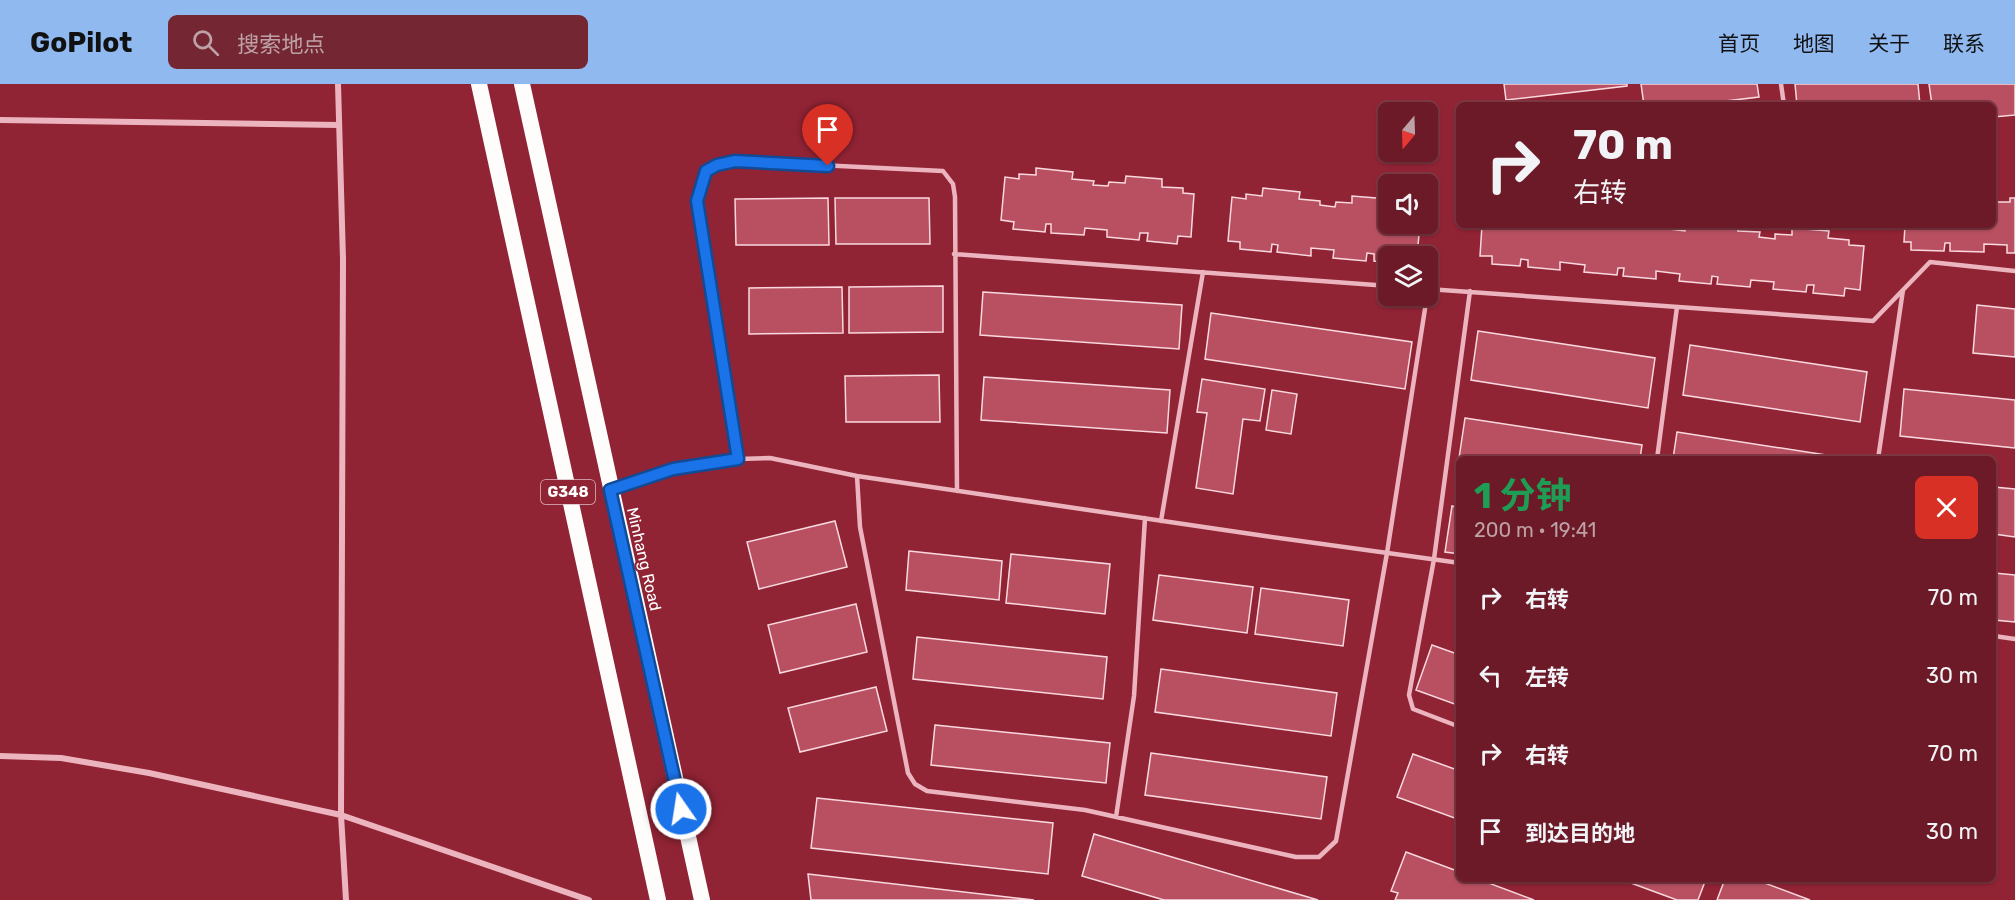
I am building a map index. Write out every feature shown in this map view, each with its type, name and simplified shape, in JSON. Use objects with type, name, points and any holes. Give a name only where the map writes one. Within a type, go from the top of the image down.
[{"type":"highway","name":"G348","points":[[479,84],[658,900]]},
{"type":"highway","name":"Minhang Road","points":[[522,84],[702,900]]},
{"type":"street","points":[[338,84],[343,259],[341,815],[346,900]]},
{"type":"street","points":[[0,120],[339,125]]},
{"type":"street","points":[[0,756],[61,758],[149,773],[341,815],[589,900]]},
{"type":"lane","points":[[1781,84],[1784,102]]},
{"type":"lane","points":[[738,459],[697,201],[706,171],[717,165],[735,161],[944,171],[953,184],[955,196],[957,491]]},
{"type":"lane","points":[[954,254],[1378,285]]},
{"type":"lane","points":[[1438,289],[1873,321],[1930,262],[2015,271]]},
{"type":"lane","points":[[1161,521],[1203,272]]},
{"type":"lane","points":[[1878,456],[1903,290]]},
{"type":"lane","points":[[1456,726],[1413,710],[1408,695],[1434,559],[1470,291]]},
{"type":"lane","points":[[857,476],[860,527],[908,774],[915,784],[927,791],[1085,810],[1296,857],[1318,857],[1336,841],[1387,553],[1425,306]]},
{"type":"lane","points":[[1657,456],[1677,307]]},
{"type":"lane","points":[[610,490],[673,469],[738,459],[770,458],[857,476],[1456,562]]},
{"type":"lane","points":[[1116,817],[1134,696],[1145,518]]},
{"type":"lane","points":[[1996,636],[2015,639]]},
{"type":"building","points":[[1504,84],[1627,84],[1627,86],[1506,100]]},
{"type":"building","points":[[1641,84],[1757,84],[1759,97],[1717,102],[1644,102]]},
{"type":"building","points":[[1795,84],[1918,84],[1920,102],[1797,102]]},
{"type":"building","points":[[1929,84],[2015,84],[2015,115],[1996,117],[1996,102],[1932,102]]},
{"type":"building","points":[[1036,168],[1073,172],[1072,179],[1094,181],[1093,185],[1108,186],[1109,182],[1125,183],[1126,176],[1162,179],[1162,187],[1183,188],[1183,193],[1194,194],[1191,237],[1178,236],[1177,244],[1147,241],[1148,233],[1140,233],[1139,240],[1107,237],[1107,230],[1085,228],[1084,235],[1051,233],[1051,224],[1046,224],[1045,232],[1013,229],[1014,222],[1001,220],[1005,177],[1019,179],[1019,174],[1036,175]]},
{"type":"building","points":[[1263,188],[1300,192],[1299,199],[1320,201],[1320,205],[1335,207],[1336,202],[1352,203],[1352,196],[1378,198],[1378,234],[1419,234],[1418,246],[1378,246],[1378,262],[1374,261],[1374,254],[1367,253],[1366,261],[1333,258],[1334,250],[1311,248],[1311,256],[1277,252],[1278,245],[1272,244],[1271,252],[1240,249],[1240,242],[1228,241],[1232,197],[1246,199],[1246,194],[1262,196]]},
{"type":"building","points":[[828,198],[829,245],[736,245],[735,199]]},
{"type":"building","points":[[835,198],[929,198],[930,244],[836,244]]},
{"type":"building","points":[[2010,198],[2015,198],[2015,253],[2007,253],[2007,245],[1984,244],[1984,252],[1950,251],[1950,243],[1945,243],[1944,251],[1911,250],[1911,242],[1904,242],[1905,228],[1996,228],[1996,202],[2010,202]]},
{"type":"building","points":[[1482,228],[1670,228],[1685,231],[1686,228],[1738,228],[1738,231],[1760,232],[1759,237],[1775,239],[1775,234],[1792,235],[1792,228],[1829,231],[1828,238],[1849,240],[1849,245],[1864,246],[1860,290],[1845,288],[1844,296],[1813,293],[1814,285],[1807,285],[1806,292],[1773,289],[1774,282],[1751,280],[1750,287],[1717,284],[1718,277],[1712,276],[1711,284],[1679,281],[1680,274],[1656,271],[1656,279],[1623,276],[1624,268],[1618,268],[1617,275],[1584,272],[1585,265],[1560,262],[1560,270],[1528,267],[1528,260],[1521,259],[1520,266],[1492,264],[1492,256],[1480,256]]},
{"type":"building","points":[[943,286],[943,332],[849,333],[849,287]]},
{"type":"building","points":[[842,287],[843,333],[749,334],[749,288]]},
{"type":"building","points":[[983,292],[1182,305],[1179,349],[980,335]]},
{"type":"building","points":[[1977,305],[2015,309],[2015,357],[1973,353]]},
{"type":"building","points":[[1211,313],[1412,342],[1405,389],[1205,359]]},
{"type":"building","points":[[1478,331],[1655,358],[1648,408],[1471,380]]},
{"type":"building","points":[[1690,345],[1867,372],[1860,422],[1683,395]]},
{"type":"building","points":[[939,375],[940,422],[846,422],[845,376]]},
{"type":"building","points":[[984,377],[1170,390],[1167,433],[981,420]]},
{"type":"building","points":[[1202,379],[1265,389],[1260,421],[1243,419],[1233,494],[1196,488],[1207,413],[1197,412]]},
{"type":"building","points":[[1904,389],[2015,400],[2015,448],[1900,436]]},
{"type":"building","points":[[1272,390],[1297,394],[1291,434],[1266,430]]},
{"type":"building","points":[[1465,418],[1642,445],[1640,456],[1459,456]]},
{"type":"building","points":[[1677,432],[1833,456],[1673,456]]},
{"type":"building","points":[[1996,487],[2015,489],[2015,537],[1996,534]]},
{"type":"building","points":[[1452,506],[1456,507],[1456,553],[1445,552]]},
{"type":"building","points":[[835,521],[847,567],[759,589],[747,542]]},
{"type":"building","points":[[909,551],[1002,561],[999,600],[906,590]]},
{"type":"building","points":[[1011,554],[1110,564],[1105,614],[1006,603]]},
{"type":"building","points":[[1996,573],[2015,575],[2015,622],[1996,620]]},
{"type":"building","points":[[1159,575],[1253,587],[1247,633],[1153,620]]},
{"type":"building","points":[[1261,588],[1349,600],[1343,646],[1255,634]]},
{"type":"building","points":[[856,604],[867,652],[780,673],[768,625]]},
{"type":"building","points":[[917,637],[1107,657],[1103,699],[913,679]]},
{"type":"building","points":[[1432,645],[1456,654],[1456,705],[1416,690]]},
{"type":"building","points":[[1161,669],[1337,693],[1331,736],[1155,712]]},
{"type":"building","points":[[876,687],[887,731],[800,752],[788,708]]},
{"type":"building","points":[[935,725],[1110,743],[1106,783],[931,765]]},
{"type":"building","points":[[1151,753],[1327,777],[1321,819],[1145,795]]},
{"type":"building","points":[[1413,754],[1456,770],[1456,819],[1397,797]]},
{"type":"building","points":[[817,798],[1053,823],[1048,874],[811,848]]},
{"type":"building","points":[[1094,834],[1318,900],[1164,900],[1082,876]]},
{"type":"building","points":[[1406,852],[1456,871],[1456,882],[1486,882],[1534,900],[1395,900],[1398,893],[1391,891]]},
{"type":"building","points":[[808,874],[1034,900],[811,900]]},
{"type":"building","points":[[1628,882],[1705,882],[1698,900],[1677,900]]},
{"type":"building","points":[[1724,882],[1762,882],[1810,900],[1717,900]]},
{"type":"route","points":[[681,809],[610,490],[673,469],[738,459],[697,201],[706,171],[717,165],[735,161],[828,166]]}]
